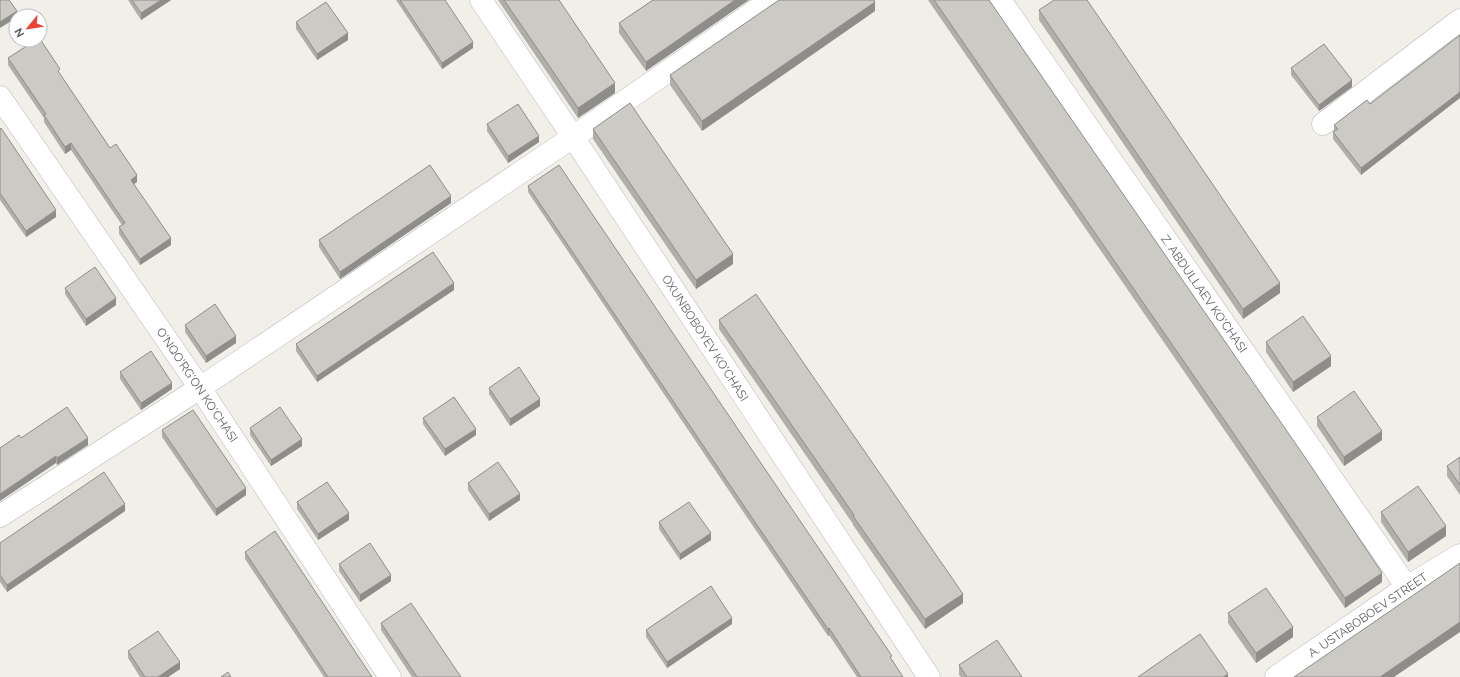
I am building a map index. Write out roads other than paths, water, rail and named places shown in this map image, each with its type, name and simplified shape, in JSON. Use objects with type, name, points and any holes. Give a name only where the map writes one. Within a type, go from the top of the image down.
[{"type":"street","name":"OXUNBOBOYEV KO'CHASI","points":[[481,0],[573,137],[928,677]]},
{"type":"street","points":[[0,516],[200,388],[573,137],[771,0]]},
{"type":"street","name":"Z. ABDULLAEV KO'CHASI","points":[[1000,0],[1407,587]]},
{"type":"street","points":[[1323,124],[1460,20]]},
{"type":"street","name":"O'NQO'RG'ON KO'CHASI","points":[[0,96],[200,388],[390,677]]},
{"type":"street","name":"A. USTABOBOEV STREET","points":[[1276,677],[1407,587],[1460,555]]}]
